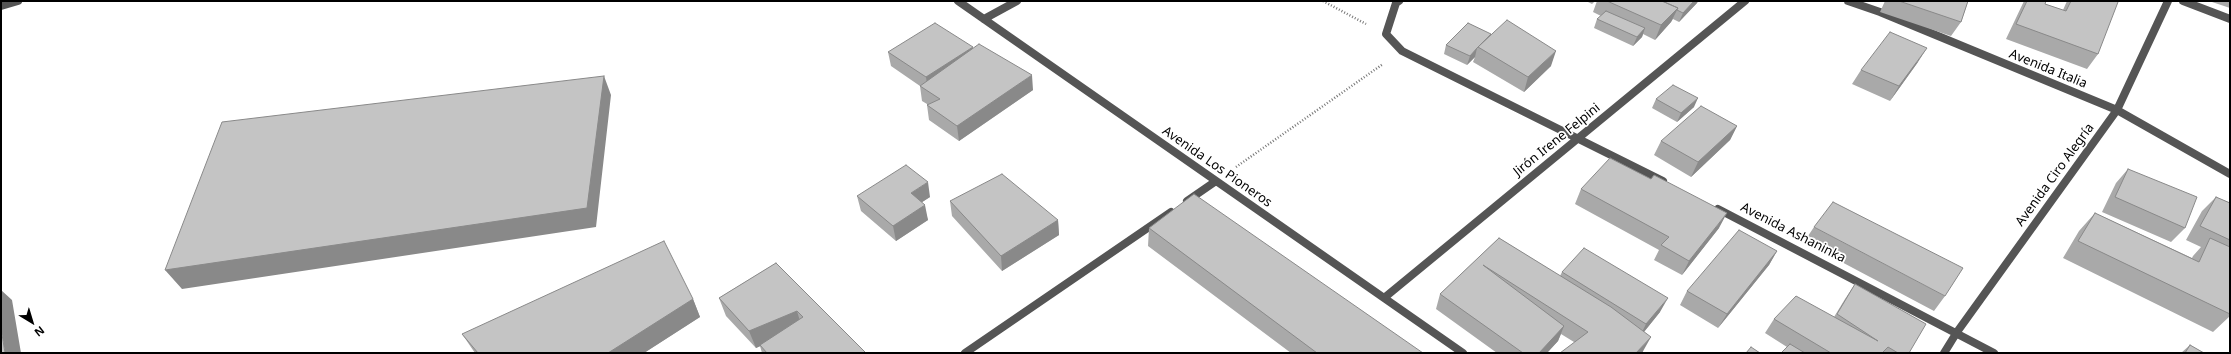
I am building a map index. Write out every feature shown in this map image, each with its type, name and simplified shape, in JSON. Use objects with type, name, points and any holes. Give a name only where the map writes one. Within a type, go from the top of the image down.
[{"type":"street","points":[[1,6],[18,1]]},
{"type":"street","name":"Avenida Los Pioneros","points":[[958,1],[1463,353]]},
{"type":"street","points":[[984,19],[1017,1]]},
{"type":"street","points":[[1399,1],[1396,3],[1386,34],[1402,51],[1579,138],[1670,185]]},
{"type":"street","name":"Jirón Irene Felpini","points":[[1384,298],[1746,1]]},
{"type":"street","name":"Avenida Italia","points":[[1848,1],[1880,12],[2117,110],[2230,174]]},
{"type":"street","name":"Avenida Ciro Alegría","points":[[1944,353],[1957,332],[2117,110],[2168,1]]},
{"type":"street","points":[[2183,1],[2230,19]]},
{"type":"street","points":[[965,353],[1216,181]]},
{"type":"street","name":"Avenida Ashaninka","points":[[1712,206],[1957,332],[1994,353]]},
{"type":"path","points":[[1323,1],[1386,34]]},
{"type":"path","points":[[1216,181],[1402,51]]},
{"type":"building","points":[[1607,1],[1662,1],[1678,8],[1661,25]]},
{"type":"building","points":[[1662,1],[1694,1],[1683,13],[1677,10],[1678,8]]},
{"type":"building","points":[[1899,1],[1968,1],[1961,22]]},
{"type":"building","points":[[2027,1],[2046,1],[2045,4],[2066,11],[2071,1],[2118,2],[2098,54],[2016,24]]},
{"type":"building","points":[[1606,11],[1645,28],[1637,37],[1597,19]]},
{"type":"building","points":[[1507,20],[1556,51],[1528,77],[1478,47]]},
{"type":"building","points":[[935,23],[973,47],[926,77],[888,52]]},
{"type":"building","points":[[1468,23],[1491,34],[1470,56],[1446,45]]},
{"type":"building","points":[[1890,32],[1927,48],[1899,86],[1861,70]]},
{"type":"building","points":[[979,44],[1032,75],[957,126],[927,105],[940,99],[920,86]]},
{"type":"building","points":[[604,76],[587,208],[165,270],[222,122]]},
{"type":"building","points":[[1673,85],[1698,98],[1681,113],[1656,99]]},
{"type":"building","points":[[1701,106],[1737,126],[1698,162],[1661,141]]},
{"type":"building","points":[[1610,158],[1651,179],[1654,175],[1727,213],[1689,261],[1661,245],[1669,237],[1581,189]]},
{"type":"building","points":[[906,165],[928,182],[911,193],[925,205],[893,226],[857,196]]},
{"type":"building","points":[[2128,169],[2197,197],[2185,228],[2115,197]]},
{"type":"building","points":[[1002,174],[1058,220],[1001,256],[950,201]]},
{"type":"building","points":[[1194,194],[1423,353],[1317,353],[1149,228]]},
{"type":"building","points":[[2216,197],[2230,203],[2230,240],[2200,226]]},
{"type":"building","points":[[1833,202],[1963,268],[1945,296],[1814,227]]},
{"type":"building","points":[[2095,213],[2199,262],[2210,238],[2230,247],[2230,314],[2078,241]]},
{"type":"building","points":[[1739,230],[1777,251],[1727,314],[1687,291]]},
{"type":"building","points":[[1499,238],[1611,307],[1651,337],[1636,353],[1560,353],[1588,332],[1483,265],[1564,326],[1539,353],[1523,353],[1440,294]]},
{"type":"building","points":[[664,241],[693,299],[608,353],[478,353],[462,334]]},
{"type":"building","points":[[1584,248],[1668,298],[1646,324],[1562,272]]},
{"type":"building","points":[[776,263],[866,353],[767,353],[760,345],[803,317],[797,311],[749,331],[719,298]]},
{"type":"building","points":[[1855,284],[1926,324],[1909,353],[1898,353],[1888,347],[1882,353],[1831,353],[1774,319],[1796,296],[1878,341],[1837,314]]},
{"type":"building","points":[[1,328],[5,353],[1,353]]},
{"type":"building","points":[[1790,344],[1805,353],[1781,353]]},
{"type":"building","points":[[2190,345],[2204,353],[2185,353]]},
{"type":"building","points":[[1751,347],[1760,353],[1746,353]]}]
